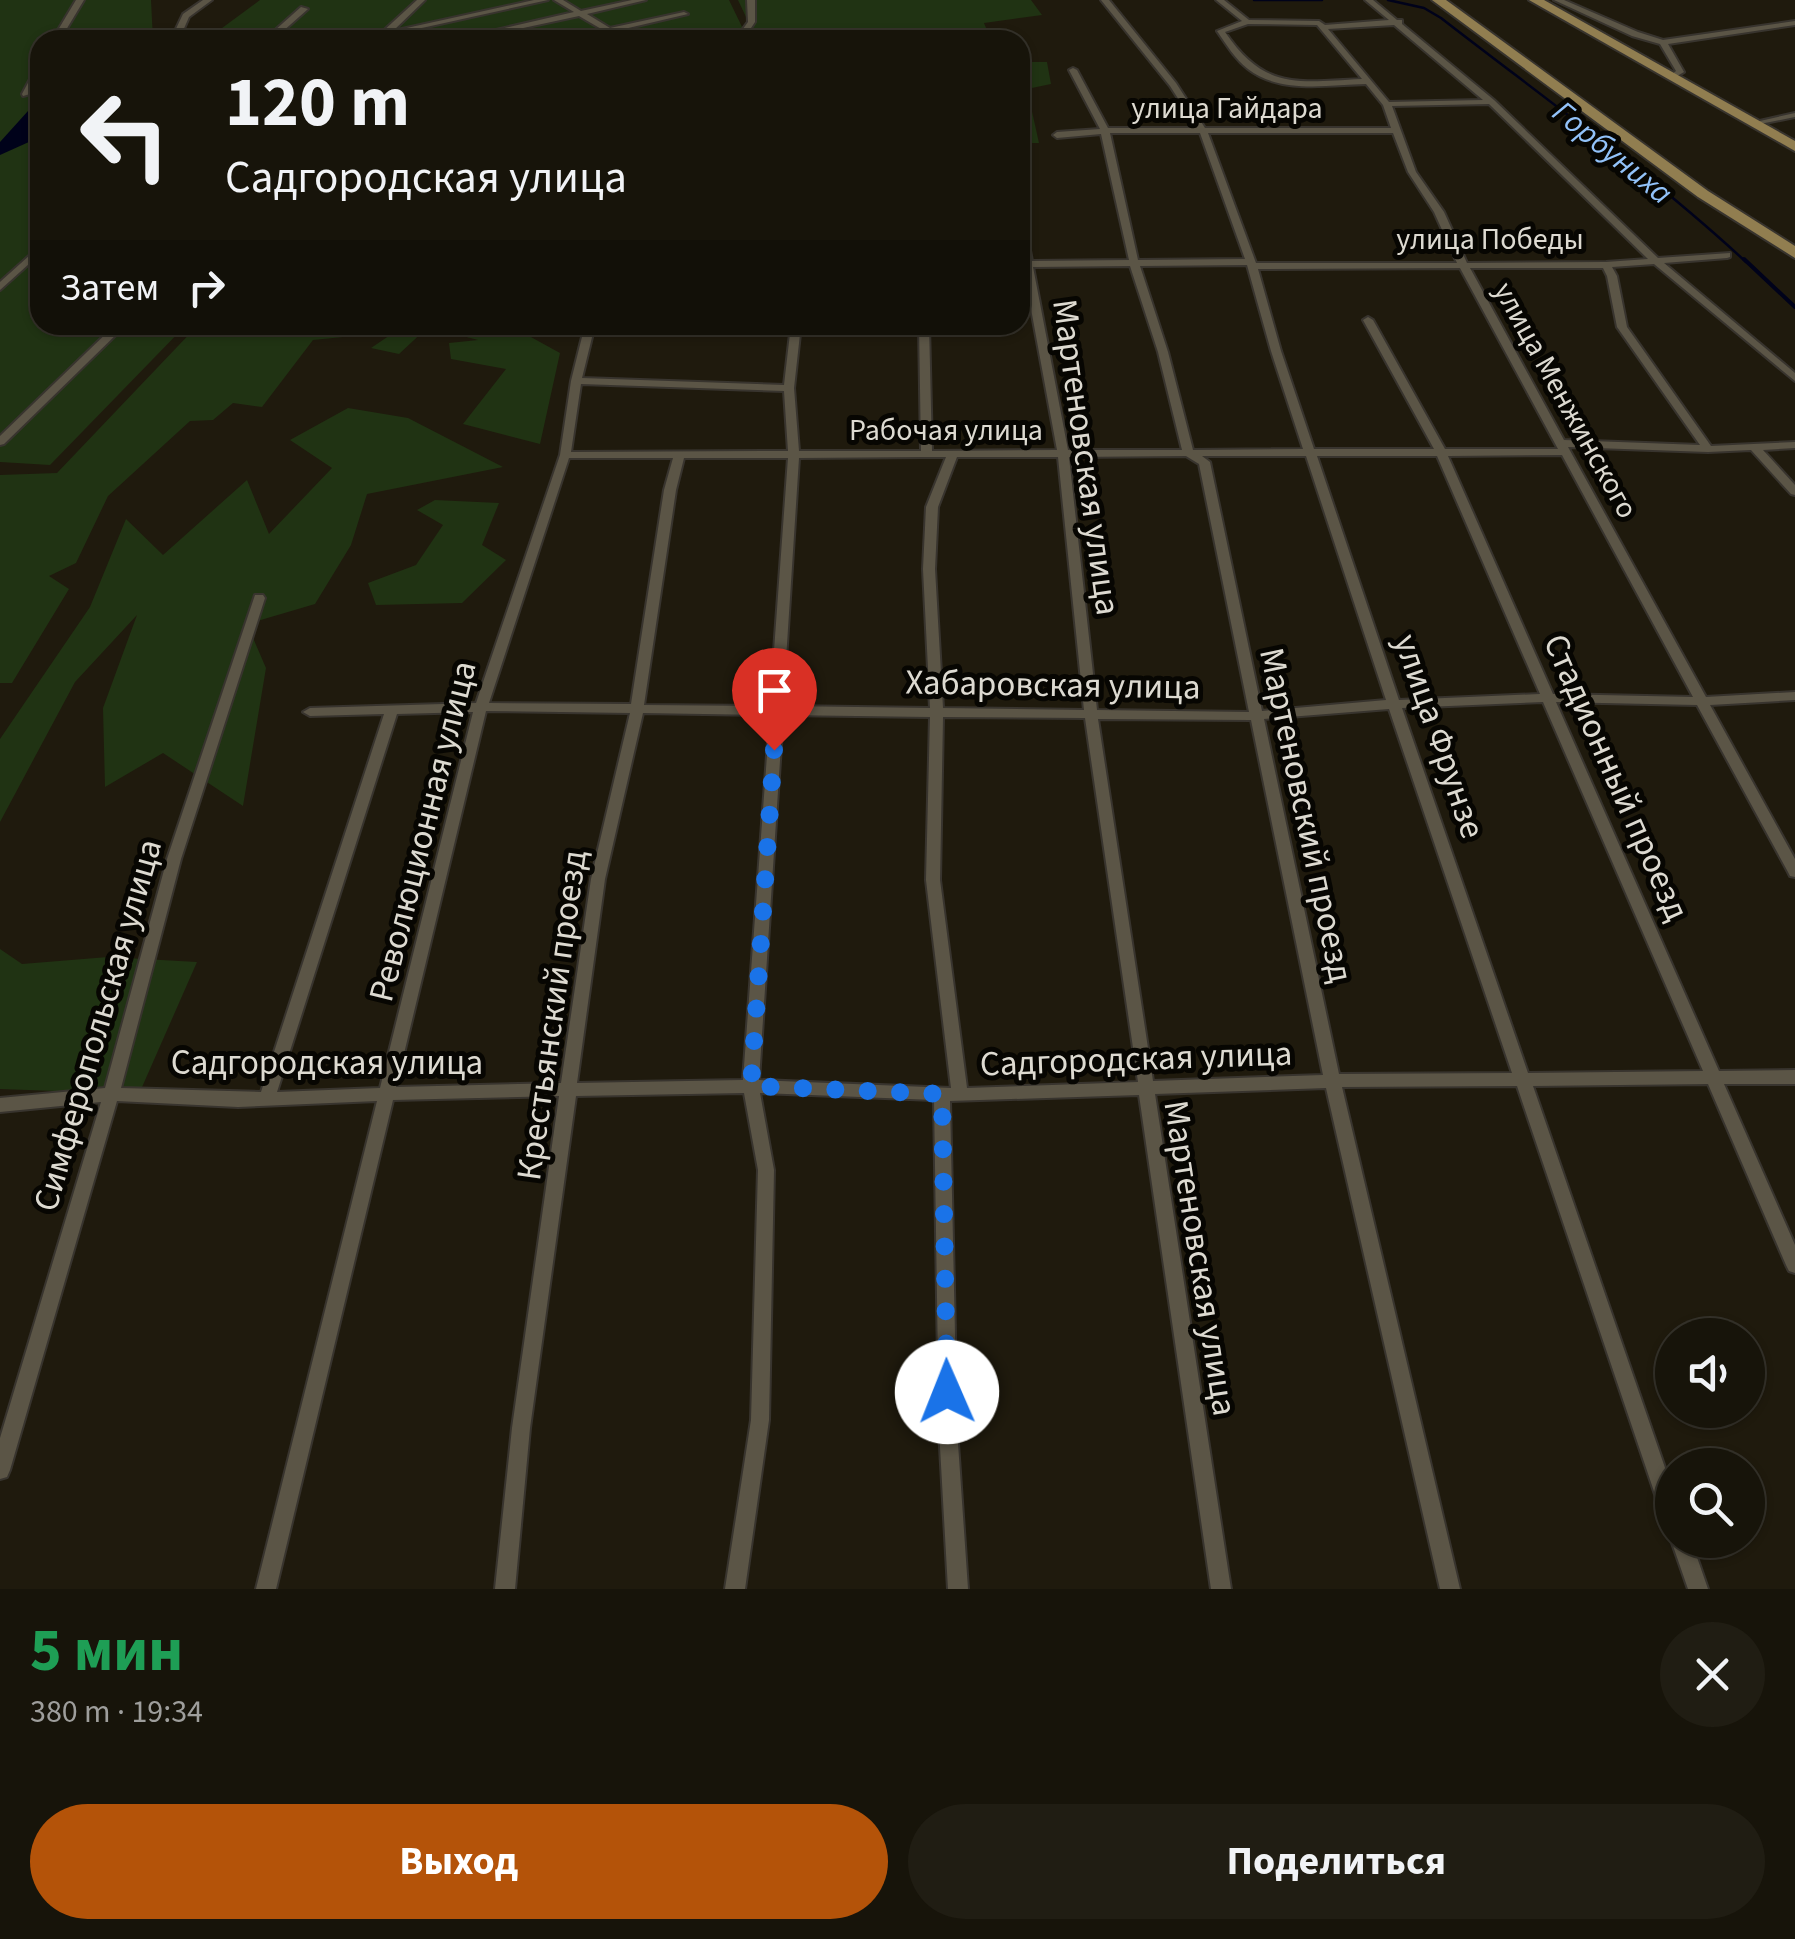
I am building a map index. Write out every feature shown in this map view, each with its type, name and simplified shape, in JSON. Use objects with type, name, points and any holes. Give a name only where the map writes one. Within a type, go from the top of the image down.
[{"type":"main road","points":[[1438,0],[1692,184],[1795,253]]},
{"type":"main road","points":[[1534,0],[1795,146]]},
{"type":"street","points":[[62,30],[80,0]]},
{"type":"street","points":[[179,30],[186,16],[208,0]]},
{"type":"street","points":[[389,30],[421,0]]},
{"type":"street","points":[[412,30],[544,0]]},
{"type":"street","points":[[558,0],[608,30]]},
{"type":"street","points":[[505,30],[642,0]]},
{"type":"street","points":[[750,0],[754,16],[750,30]]},
{"type":"street","name":"улица Фрунзе","points":[[1105,0],[1163,71],[1203,130],[1252,264],[1276,351],[1394,704],[1655,1465]]},
{"type":"street","points":[[1220,0],[1247,22]]},
{"type":"street","points":[[1369,0],[1492,102],[1658,262],[1790,368],[1795,378]]},
{"type":"street","points":[[1558,0],[1663,42],[1795,22]]},
{"type":"street","points":[[280,30],[304,9]]},
{"type":"street","points":[[614,30],[684,14]]},
{"type":"street","points":[[1368,80],[1286,83],[1265,78],[1222,32],[1247,22],[1306,20],[1325,27],[1399,22]]},
{"type":"street","name":"улица Менжинского","points":[[1325,27],[1386,104],[1412,172],[1439,212],[1462,262],[1795,872]]},
{"type":"street","points":[[1663,42],[1680,72],[1672,77]]},
{"type":"street","name":"Мартеновский проезд","points":[[1074,70],[1105,131],[1135,266],[1163,352],[1188,452],[1204,462],[1332,1081],[1450,1589]]},
{"type":"street","points":[[26,94],[30,87]]},
{"type":"street","points":[[1386,104],[1492,102]]},
{"type":"street","points":[[1755,123],[1795,115]]},
{"type":"street","name":"улица Гайдара","points":[[1057,135],[1105,131],[1396,130]]},
{"type":"street","name":"улица Победы","points":[[1030,268],[1462,262],[1606,265],[1727,255]]},
{"type":"street","points":[[0,287],[30,258]]},
{"type":"street","points":[[1606,265],[1612,276],[1622,328],[1708,449]]},
{"type":"street","name":"Мартеновская улица","points":[[1030,293],[1062,454],[1091,715],[1221,1589]]},
{"type":"street","name":"Стадионный проезд","points":[[1368,320],[1440,450],[1795,1265]]},
{"type":"street","points":[[0,442],[111,335]]},
{"type":"street","name":"Революционная улица","points":[[266,1589],[481,707],[565,455],[588,335]]},
{"type":"street","points":[[735,1589],[760,1420],[766,1170],[751,1086],[794,456],[789,388],[795,335]]},
{"type":"street","points":[[924,335],[927,455]]},
{"type":"street","points":[[576,381],[789,388]]},
{"type":"street","name":"Рабочая улица","points":[[565,455],[952,456],[1708,449],[1795,444]]},
{"type":"street","points":[[1756,448],[1795,492]]},
{"type":"street","name":"Крестьянский проезд","points":[[505,1589],[521,1428],[598,880],[637,708],[670,490],[680,454]]},
{"type":"street","points":[[952,456],[932,506],[930,553],[937,712],[933,880],[951,1095],[948,1429],[958,1589]]},
{"type":"street","name":"Симферопольская улица","points":[[0,1470],[111,1094],[174,858],[259,598]]},
{"type":"street","name":"Хабаровская улица","points":[[310,712],[481,707],[1254,716],[1394,704],[1550,698],[1703,700],[1795,696]]},
{"type":"street","points":[[267,1098],[392,709]]},
{"type":"street","name":"Садгородская улица","points":[[0,1106],[111,1094],[267,1098],[751,1086],[951,1095],[1332,1081],[1795,1077]]},
{"type":"street","points":[[1687,1558],[1698,1589]]},
{"type":"green space","points":[[0,0],[151,0],[152,30],[30,30],[30,335],[176,335],[50,465],[0,462]]},
{"type":"green space","points":[[260,0],[729,0],[744,30],[219,30]]},
{"type":"green space","points":[[738,0],[1031,0],[1042,15],[984,23],[987,30],[752,30]]},
{"type":"green space","points":[[1030,62],[1047,62],[1051,84],[1030,88]]},
{"type":"green space","points":[[1030,102],[1039,143],[1030,143]]},
{"type":"green space","points":[[188,335],[363,335],[313,340],[262,407],[233,403],[213,420],[190,421],[108,496],[76,563],[49,576],[69,589],[12,683],[0,683],[0,475],[57,473]]},
{"type":"green space","points":[[390,335],[419,335],[399,354],[371,348]]},
{"type":"green space","points":[[459,335],[530,335],[560,353],[540,444],[463,424],[506,369],[451,359],[449,343],[478,340]]},
{"type":"green space","points":[[348,408],[408,418],[503,467],[367,494],[351,545],[315,604],[247,624],[266,668],[243,806],[163,753],[105,787],[103,708],[137,615],[75,682],[0,822],[0,739],[90,607],[126,519],[163,555],[247,480],[269,534],[332,468],[290,440]]},
{"type":"green space","points":[[435,500],[499,503],[482,545],[506,560],[462,603],[376,605],[368,583],[416,565],[443,525],[417,510]]},
{"type":"green space","points":[[0,949],[22,964],[108,957],[197,962],[139,1094],[0,1089]]},
{"type":"water","points":[[30,111],[30,142],[0,155],[0,142]]},
{"type":"waterway","name":"Горбуниха","points":[[1254,0],[1322,0]]},
{"type":"waterway","name":"Горбуниха","points":[[1388,0],[1424,8],[1441,18],[1634,167],[1746,262]]},
{"type":"waterway","name":"Горбуниха","points":[[1744,259],[1795,307]]},
{"type":"route","points":[[774,750],[751,1086],[942,1094],[947,1392]]}]
